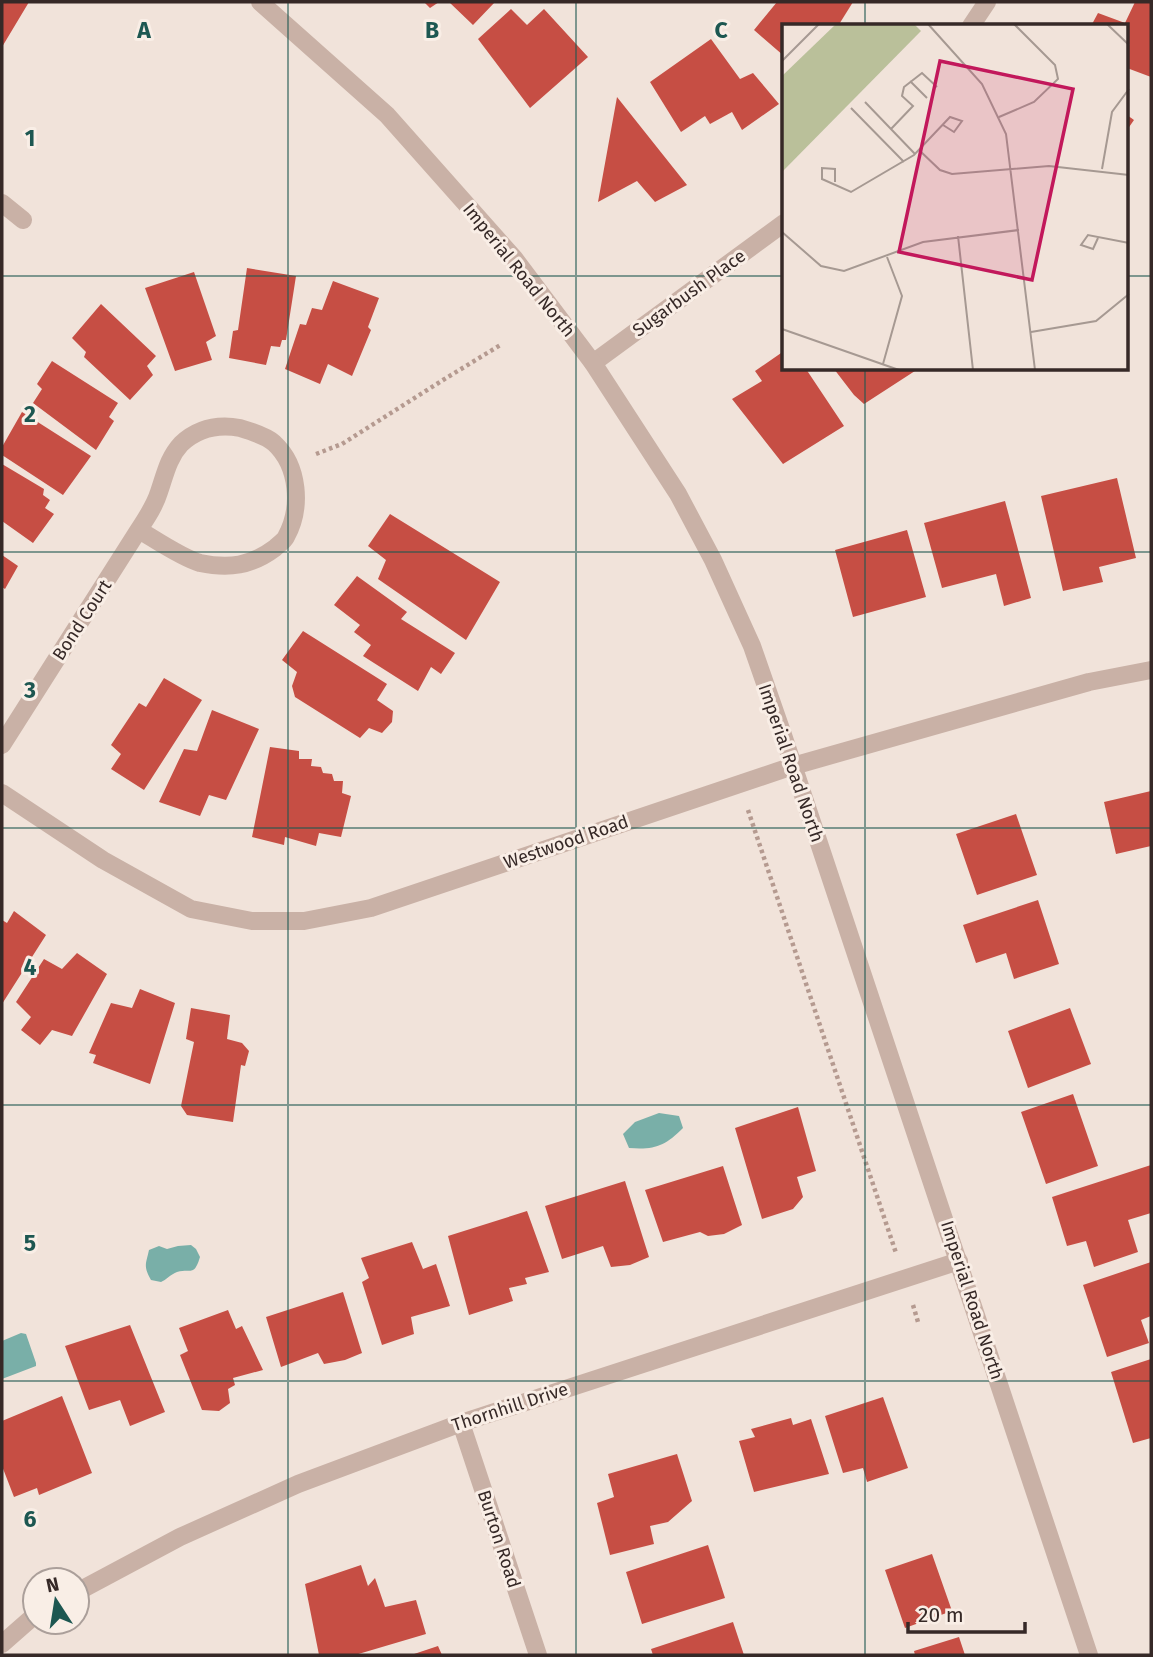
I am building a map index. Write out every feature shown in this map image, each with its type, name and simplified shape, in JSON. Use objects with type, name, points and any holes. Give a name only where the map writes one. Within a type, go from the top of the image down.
[{"type":"street","name":"Imperial Road North","points":[[260,2],[387,116],[514,258],[593,363],[678,494],[713,560],[752,646],[1089,1655]]},
{"type":"street","points":[[972,24],[987,2]]},
{"type":"street","points":[[2,203],[23,220]]},
{"type":"street","name":"Sugarbush Place","points":[[593,363],[782,224]]},
{"type":"street","name":"Bond Court","points":[[2,745],[152,511],[167,464],[181,445],[200,430],[226,425],[249,430],[273,442],[289,464]]},
{"type":"street","points":[[139,530],[196,562],[220,566],[244,565],[286,539],[295,512],[296,488],[289,464]]},
{"type":"street","name":"Westwood Road","points":[[2,793],[103,860],[191,909],[252,921],[304,921],[370,908],[793,766],[1089,682],[1151,670]]},
{"type":"street","name":"Thornhill Drive","points":[[91,1585],[180,1537],[298,1484],[461,1423],[959,1261]]},
{"type":"street","name":"Burton Road","points":[[461,1423],[538,1655]]},
{"type":"street","points":[[2,1644],[21,1627]]},
{"type":"path","points":[[289,464],[342,444],[502,344]]},
{"type":"path","points":[[739,783],[918,1322]]},
{"type":"water","points":[[659,1113],[679,1116],[683,1128],[659,1146],[629,1148],[623,1134],[635,1122]]},
{"type":"water","points":[[191,1245],[200,1257],[194,1269],[177,1272],[161,1282],[151,1280],[146,1268],[149,1250],[159,1246],[167,1249]]},
{"type":"water","points":[[21,1333],[26,1334],[36,1366],[2,1379],[2,1341]]},
{"type":"building","points":[[2,2],[29,2],[2,47]]},
{"type":"building","points":[[424,2],[439,2],[430,8]]},
{"type":"building","points":[[449,2],[495,2],[473,25]]},
{"type":"building","points":[[777,2],[853,2],[839,24],[782,24],[782,54],[754,30]]},
{"type":"building","points":[[1135,2],[1151,2],[1151,77],[1128,68],[1128,24],[1092,24],[1098,13],[1125,23]]},
{"type":"building","points":[[511,9],[527,25],[544,9],[588,57],[530,108],[478,39]]},
{"type":"building","points":[[711,39],[740,79],[753,73],[779,104],[742,130],[732,112],[710,124],[705,116],[681,132],[650,82]]},
{"type":"building","points":[[617,97],[687,185],[655,202],[637,181],[598,202]]},
{"type":"building","points":[[1128,116],[1134,120],[1128,129]]},
{"type":"building","points":[[247,268],[296,276],[286,340],[282,340],[280,347],[271,346],[266,365],[229,358],[233,331],[238,330]]},
{"type":"building","points":[[194,272],[216,336],[206,342],[212,360],[175,371],[145,288]]},
{"type":"building","points":[[333,281],[379,298],[368,327],[371,330],[352,376],[328,364],[320,384],[285,369],[300,324],[306,325],[312,308],[322,310]]},
{"type":"building","points":[[101,304],[156,356],[147,366],[153,375],[130,400],[84,357],[86,352],[72,338]]},
{"type":"building","points":[[782,352],[782,371],[807,371],[844,426],[783,464],[732,399],[762,381],[755,371]]},
{"type":"building","points":[[52,361],[118,403],[109,417],[114,421],[96,450],[33,403],[42,389],[37,384]]},
{"type":"building","points":[[836,371],[915,371],[864,404]]},
{"type":"building","points":[[22,412],[91,456],[63,495],[2,455],[2,447]]},
{"type":"building","points":[[2,464],[44,489],[43,495],[50,500],[45,508],[54,514],[33,543],[2,521]]},
{"type":"building","points":[[1117,478],[1136,558],[1099,567],[1103,582],[1063,591],[1041,496]]},
{"type":"building","points":[[1005,501],[1031,598],[1004,606],[996,574],[942,588],[924,523]]},
{"type":"building","points":[[390,514],[500,582],[466,640],[378,579],[386,560],[368,546]]},
{"type":"building","points":[[907,530],[926,597],[853,617],[835,550]]},
{"type":"building","points":[[2,555],[18,566],[5,589],[2,587]]},
{"type":"building","points":[[357,576],[407,612],[401,619],[455,653],[441,674],[431,667],[418,691],[363,656],[371,645],[354,632],[360,625],[334,605]]},
{"type":"building","points":[[303,631],[387,684],[377,700],[393,711],[392,722],[382,733],[369,728],[360,738],[295,697],[292,686],[297,672],[282,660]]},
{"type":"building","points":[[164,678],[202,700],[144,790],[111,769],[121,754],[111,745],[139,703],[146,707]]},
{"type":"building","points":[[212,710],[259,729],[226,800],[209,795],[200,816],[159,802],[184,749],[197,751]]},
{"type":"building","points":[[270,747],[299,751],[299,759],[312,759],[311,766],[321,767],[323,773],[332,774],[334,781],[343,781],[342,793],[351,796],[341,837],[319,833],[316,846],[285,837],[284,845],[252,837]]},
{"type":"building","points":[[1151,791],[1151,846],[1116,854],[1104,802]]},
{"type":"building","points":[[1016,814],[1037,875],[977,895],[956,834]]},
{"type":"building","points":[[1038,900],[1059,964],[1014,979],[1006,953],[976,963],[963,925]]},
{"type":"building","points":[[14,911],[46,935],[2,1004],[2,920],[7,923]]},
{"type":"building","points":[[77,953],[107,974],[72,1036],[52,1030],[40,1045],[21,1030],[31,1017],[16,1002],[44,959],[62,969]]},
{"type":"building","points":[[140,989],[175,1003],[150,1084],[93,1063],[96,1055],[89,1053],[111,1003],[132,1008]]},
{"type":"building","points":[[191,1008],[230,1015],[227,1039],[242,1043],[249,1051],[245,1066],[241,1065],[233,1122],[187,1115],[181,1106],[194,1042],[186,1039]]},
{"type":"building","points":[[1070,1008],[1091,1064],[1028,1088],[1008,1031]]},
{"type":"building","points":[[1073,1094],[1098,1166],[1046,1184],[1021,1112]]},
{"type":"building","points":[[798,1107],[816,1171],[797,1177],[803,1197],[793,1209],[762,1219],[735,1128]]},
{"type":"building","points":[[1151,1165],[1151,1213],[1128,1220],[1138,1252],[1094,1267],[1086,1241],[1067,1246],[1052,1197]]},
{"type":"building","points":[[723,1166],[742,1225],[724,1234],[708,1236],[700,1232],[663,1242],[645,1190]]},
{"type":"building","points":[[625,1181],[649,1257],[630,1265],[611,1267],[603,1246],[562,1259],[545,1206]]},
{"type":"building","points":[[527,1211],[549,1272],[525,1278],[527,1284],[509,1288],[513,1301],[469,1315],[448,1236]]},
{"type":"building","points":[[412,1242],[423,1269],[436,1264],[450,1306],[411,1317],[414,1334],[382,1345],[362,1282],[369,1278],[361,1258]]},
{"type":"building","points":[[1151,1262],[1151,1316],[1141,1320],[1149,1343],[1107,1357],[1083,1285]]},
{"type":"building","points":[[343,1292],[362,1353],[324,1364],[318,1353],[281,1367],[266,1317]]},
{"type":"building","points":[[228,1310],[236,1329],[242,1326],[263,1370],[233,1378],[235,1385],[228,1389],[230,1403],[219,1411],[202,1410],[180,1355],[188,1351],[179,1328]]},
{"type":"building","points":[[130,1325],[165,1412],[130,1426],[120,1400],[89,1410],[65,1346]]},
{"type":"building","points":[[1151,1359],[1151,1438],[1133,1443],[1111,1372]]},
{"type":"building","points":[[62,1396],[92,1473],[39,1495],[37,1488],[14,1497],[2,1466],[2,1421]]},
{"type":"building","points":[[883,1397],[908,1468],[867,1482],[863,1468],[843,1473],[825,1416]]},
{"type":"building","points":[[791,1418],[793,1425],[811,1419],[829,1474],[754,1492],[739,1441],[755,1437],[751,1429]]},
{"type":"building","points":[[677,1454],[692,1501],[668,1522],[650,1526],[654,1544],[610,1555],[597,1503],[614,1497],[608,1474]]},
{"type":"building","points":[[708,1545],[725,1598],[642,1624],[626,1572]]},
{"type":"building","points":[[932,1554],[952,1611],[905,1628],[885,1570]]},
{"type":"building","points":[[361,1565],[368,1586],[375,1578],[385,1607],[416,1600],[426,1634],[355,1655],[319,1655],[305,1584]]},
{"type":"building","points":[[733,1622],[744,1655],[653,1655],[651,1649]]},
{"type":"building","points":[[959,1637],[965,1655],[915,1655],[914,1651]]},
{"type":"building","points":[[438,1646],[442,1655],[411,1655]]}]
